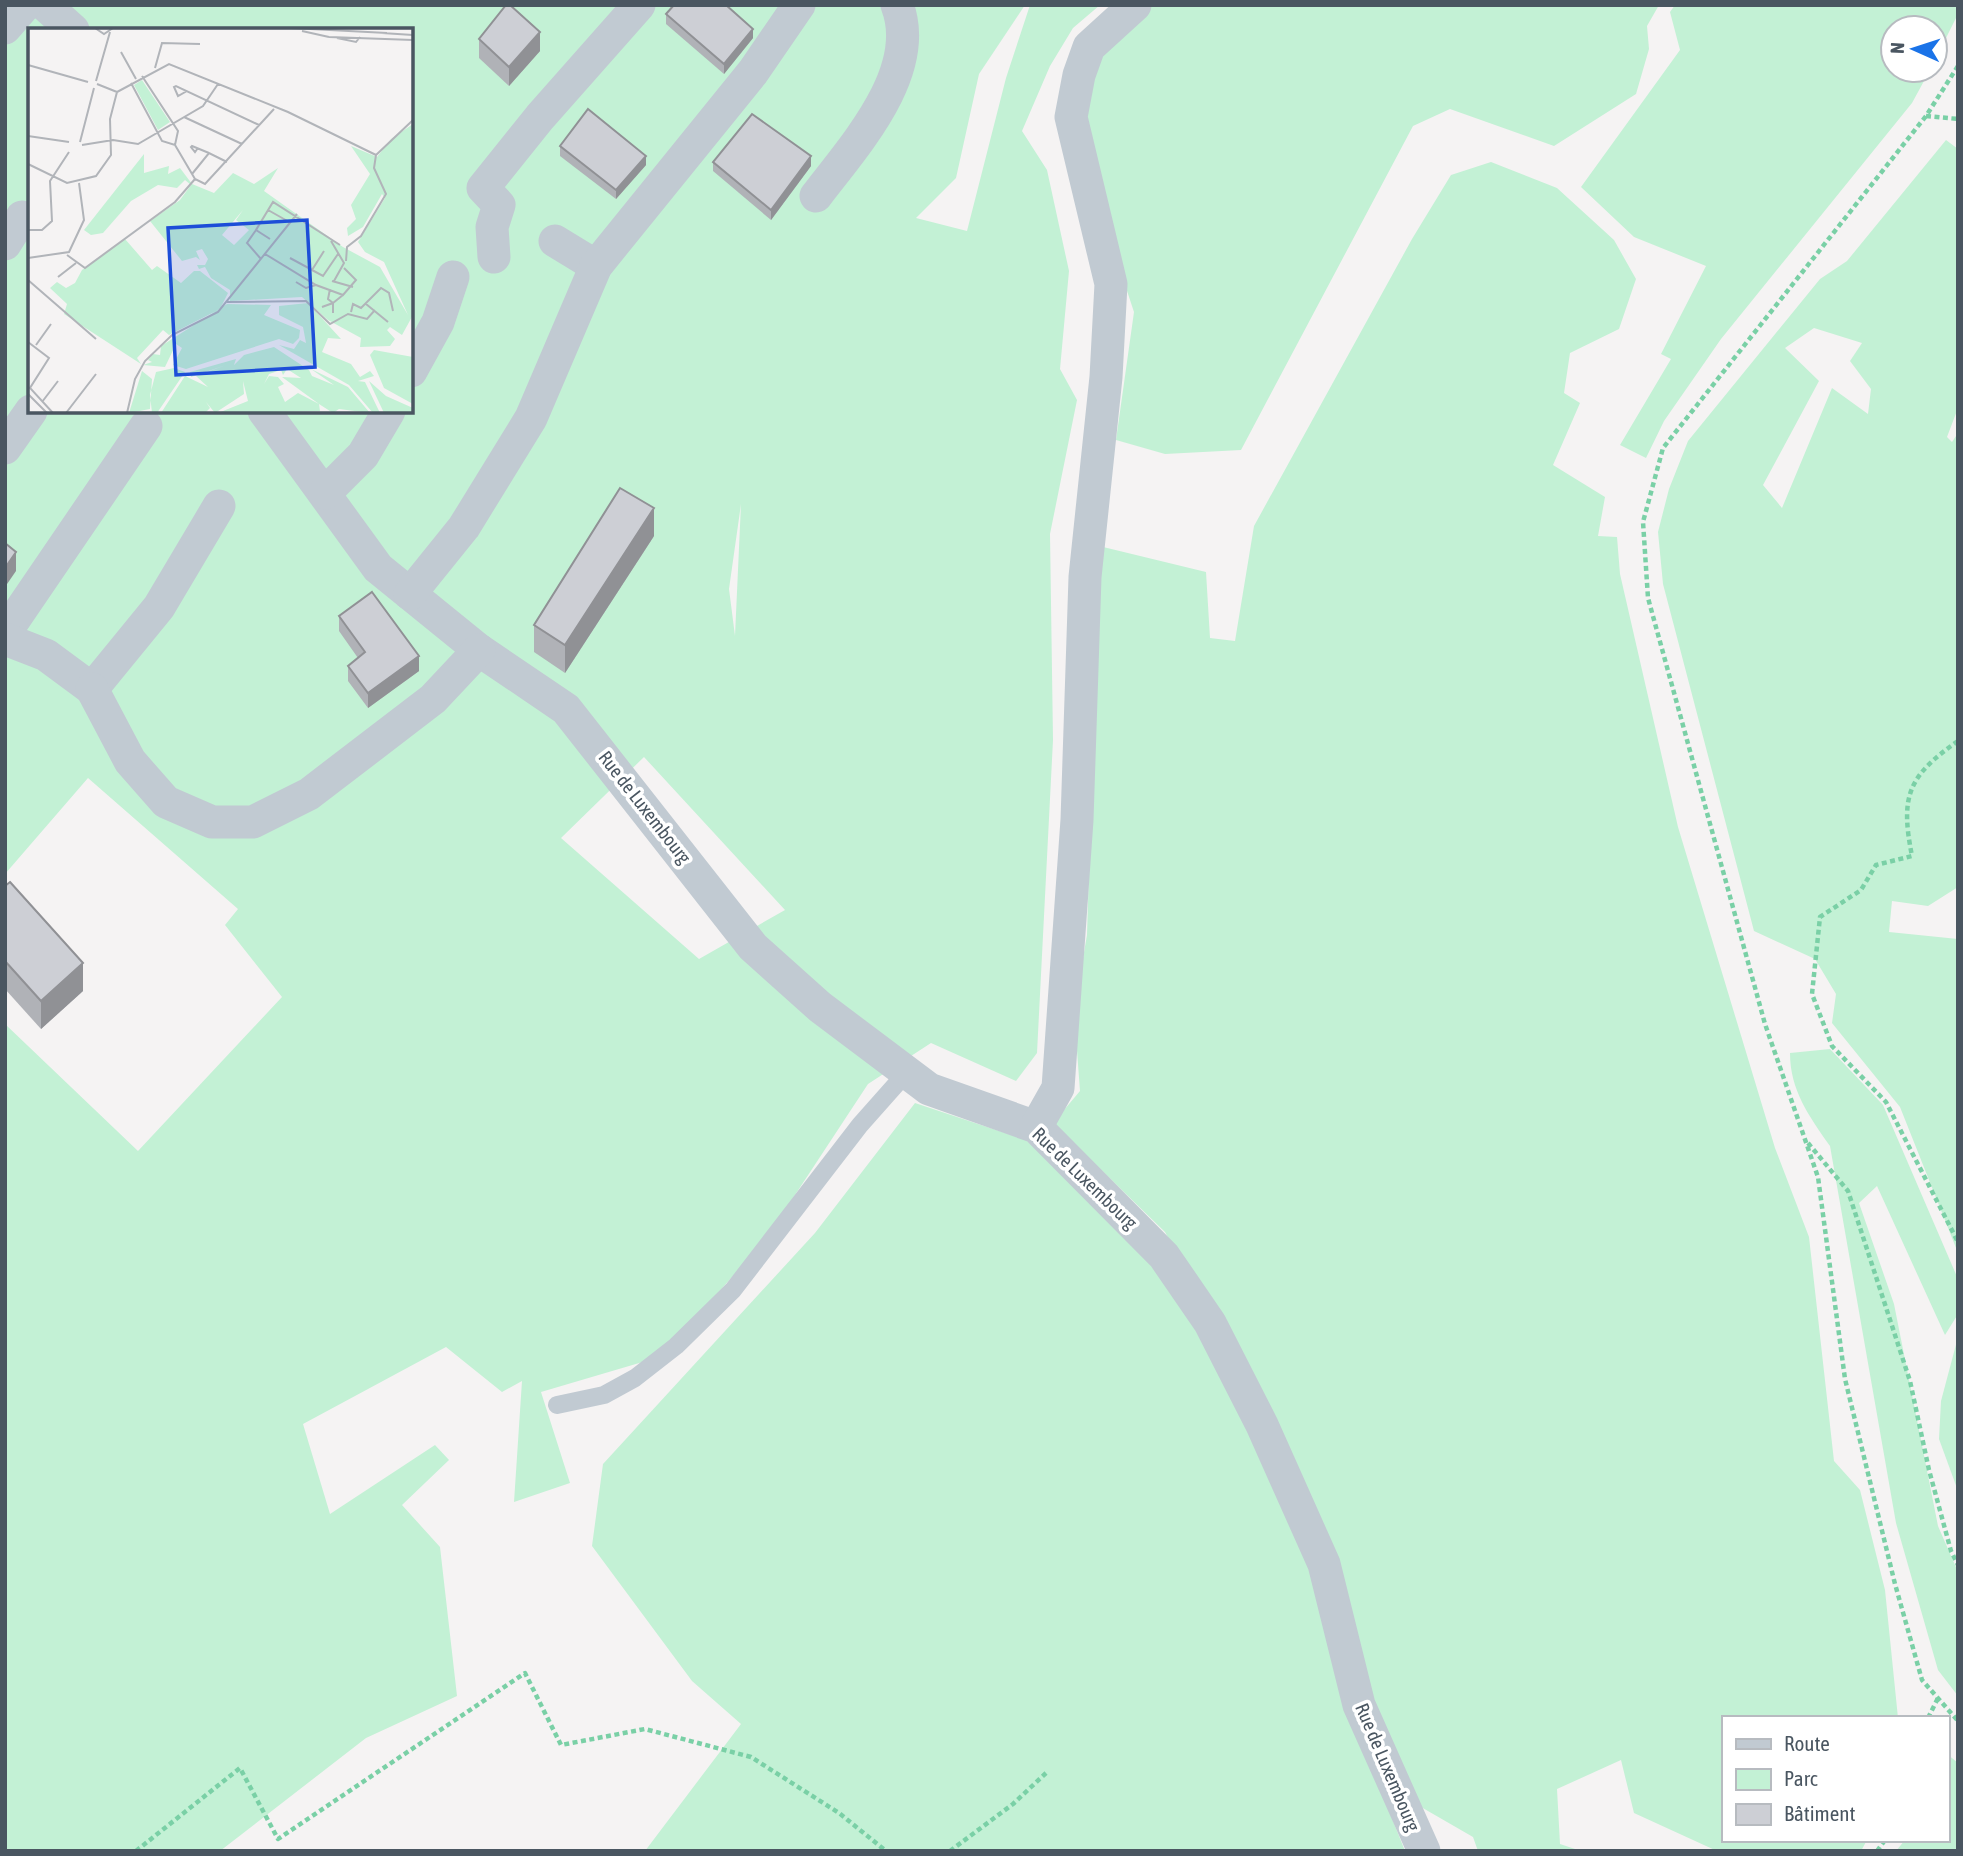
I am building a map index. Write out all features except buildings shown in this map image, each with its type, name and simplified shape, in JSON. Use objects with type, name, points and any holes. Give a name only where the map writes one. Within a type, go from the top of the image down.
[{"type":"street","points":[[5,28],[25,5]]},
{"type":"street","points":[[44,5],[71,28]]},
{"type":"street","points":[[494,257],[492,227],[499,205],[484,188],[540,117],[639,5]]},
{"type":"street","points":[[410,594],[464,527],[531,418],[597,266],[753,72],[799,5]]},
{"type":"street","points":[[816,196],[872,122],[899,68],[902,19],[897,5]]},
{"type":"street","points":[[1036,1127],[1058,1088],[1077,820],[1085,577],[1106,377],[1111,284],[1071,117],[1079,75],[1089,47],[1135,5]]},
{"type":"street","points":[[555,242],[597,266]]},
{"type":"street","points":[[413,367],[438,323],[453,277]]},
{"type":"street","points":[[5,448],[30,413]]},
{"type":"street","points":[[325,493],[363,454],[388,413]]},
{"type":"street","name":"Rue de Luxembourg","points":[[281,418],[325,493],[379,568],[479,650],[566,709],[753,947],[820,1007],[929,1089],[1036,1127],[1164,1256],[1210,1323],[1262,1425],[1324,1564],[1359,1705],[1424,1851]]},
{"type":"street","points":[[146,426],[5,636],[46,655],[92,689],[130,761],[166,803],[212,822],[253,822],[309,794],[433,699],[479,650]]},
{"type":"street","points":[[92,689],[159,607],[219,506]]},
{"type":"lane","points":[[557,1405],[604,1395],[635,1378],[676,1346],[733,1290],[860,1125],[907,1072]]},
{"type":"path","points":[[1958,66],[1927,116],[1663,447],[1643,522],[1648,598],[1765,1024],[1818,1177],[1845,1379],[1895,1584],[1922,1680],[1958,1721]]},
{"type":"path","points":[[1927,116],[1958,119]]},
{"type":"path","points":[[1958,741],[1934,758],[1909,790],[1908,833],[1912,856],[1876,865],[1861,890],[1820,917],[1812,994],[1832,1046],[1886,1102],[1958,1242]]},
{"type":"path","points":[[1805,1139],[1848,1191],[1910,1381],[1933,1483],[1951,1551],[1958,1565]]},
{"type":"path","points":[[136,1851],[240,1768],[278,1839],[525,1673],[561,1745],[645,1729],[751,1757],[839,1812],[886,1851]]},
{"type":"path","points":[[1929,1716],[1938,1698]]},
{"type":"path","points":[[950,1851],[1013,1804],[1046,1773]]},
{"type":"green space","points":[[5,5],[1025,5],[979,74],[956,178],[916,218],[967,231],[1006,78],[1030,5],[1100,5],[1073,28],[1050,66],[1022,131],[1047,170],[1069,271],[1060,369],[1077,400],[1050,534],[1053,740],[1037,1053],[1016,1081],[931,1043],[868,1084],[768,1236],[697,1317],[646,1361],[541,1392],[570,1483],[514,1502],[522,1381],[502,1392],[446,1347],[303,1424],[330,1514],[435,1445],[449,1460],[402,1505],[440,1547],[457,1696],[366,1738],[220,1851],[5,1851],[5,1024],[138,1151],[282,997],[225,925],[238,909],[88,778],[5,874]],"holes":[[[741,504],[735,636],[729,589]],[[644,757],[785,910],[699,959],[561,838]]]},
{"type":"green space","points":[[1143,5],[1659,5],[1647,26],[1649,49],[1636,94],[1554,146],[1450,109],[1413,126],[1241,450],[1165,454],[1116,440],[1134,312],[1092,185],[1082,119],[1094,49]]},
{"type":"green space","points":[[1675,5],[1958,5],[1958,14],[1949,32],[1949,14],[1879,14],[1879,84],[1922,84],[1912,103],[1721,339],[1664,421],[1646,458],[1620,445],[1671,359],[1661,354],[1706,266],[1634,237],[1581,187],[1680,50],[1670,12]]},
{"type":"green space","points":[[1946,140],[1958,149],[1958,408],[1947,437],[1952,442],[1958,433],[1958,887],[1928,906],[1892,901],[1889,932],[1958,939],[1958,1253],[1900,1107],[1832,1023],[1836,994],[1815,959],[1754,931],[1663,584],[1658,532],[1669,489],[1688,441],[1820,279],[1847,261]],"holes":[[[1814,328],[1862,343],[1850,361],[1871,389],[1868,414],[1832,388],[1782,508],[1763,485],[1819,381],[1785,348]]]},
{"type":"green space","points":[[1491,162],[1557,188],[1614,240],[1636,279],[1619,329],[1570,353],[1564,393],[1580,403],[1553,465],[1605,497],[1598,536],[1617,537],[1620,574],[1678,827],[1775,1148],[1809,1237],[1834,1461],[1860,1490],[1885,1590],[1898,1716],[1722,1716],[1722,1842],[1866,1842],[1861,1851],[1717,1851],[1634,1813],[1621,1760],[1557,1789],[1560,1844],[1581,1851],[1478,1851],[1473,1837],[1421,1807],[1369,1707],[1277,1433],[1165,1232],[1053,1123],[1080,1091],[1074,1010],[1087,935],[1099,546],[1206,572],[1210,638],[1235,641],[1254,526],[1412,239],[1451,175]]},
{"type":"green space","points":[[1830,1049],[1883,1105],[1958,1279],[1958,1314],[1945,1335],[1877,1186],[1859,1203],[1894,1304],[1938,1526],[1958,1572],[1958,1696],[1938,1670],[1896,1523],[1830,1146],[1808,1113],[1793,1079],[1790,1053]]},
{"type":"green space","points":[[915,1103],[1026,1140],[1120,1225],[1206,1334],[1317,1573],[1351,1716],[1405,1851],[645,1851],[741,1724],[692,1681],[592,1546],[603,1464],[815,1233]]},
{"type":"green space","points":[[1958,1337],[1958,1491],[1939,1439],[1941,1401]]},
{"type":"green space","points":[[1949,1756],[1958,1763],[1958,1851],[1896,1851],[1903,1842],[1949,1842]]}]
